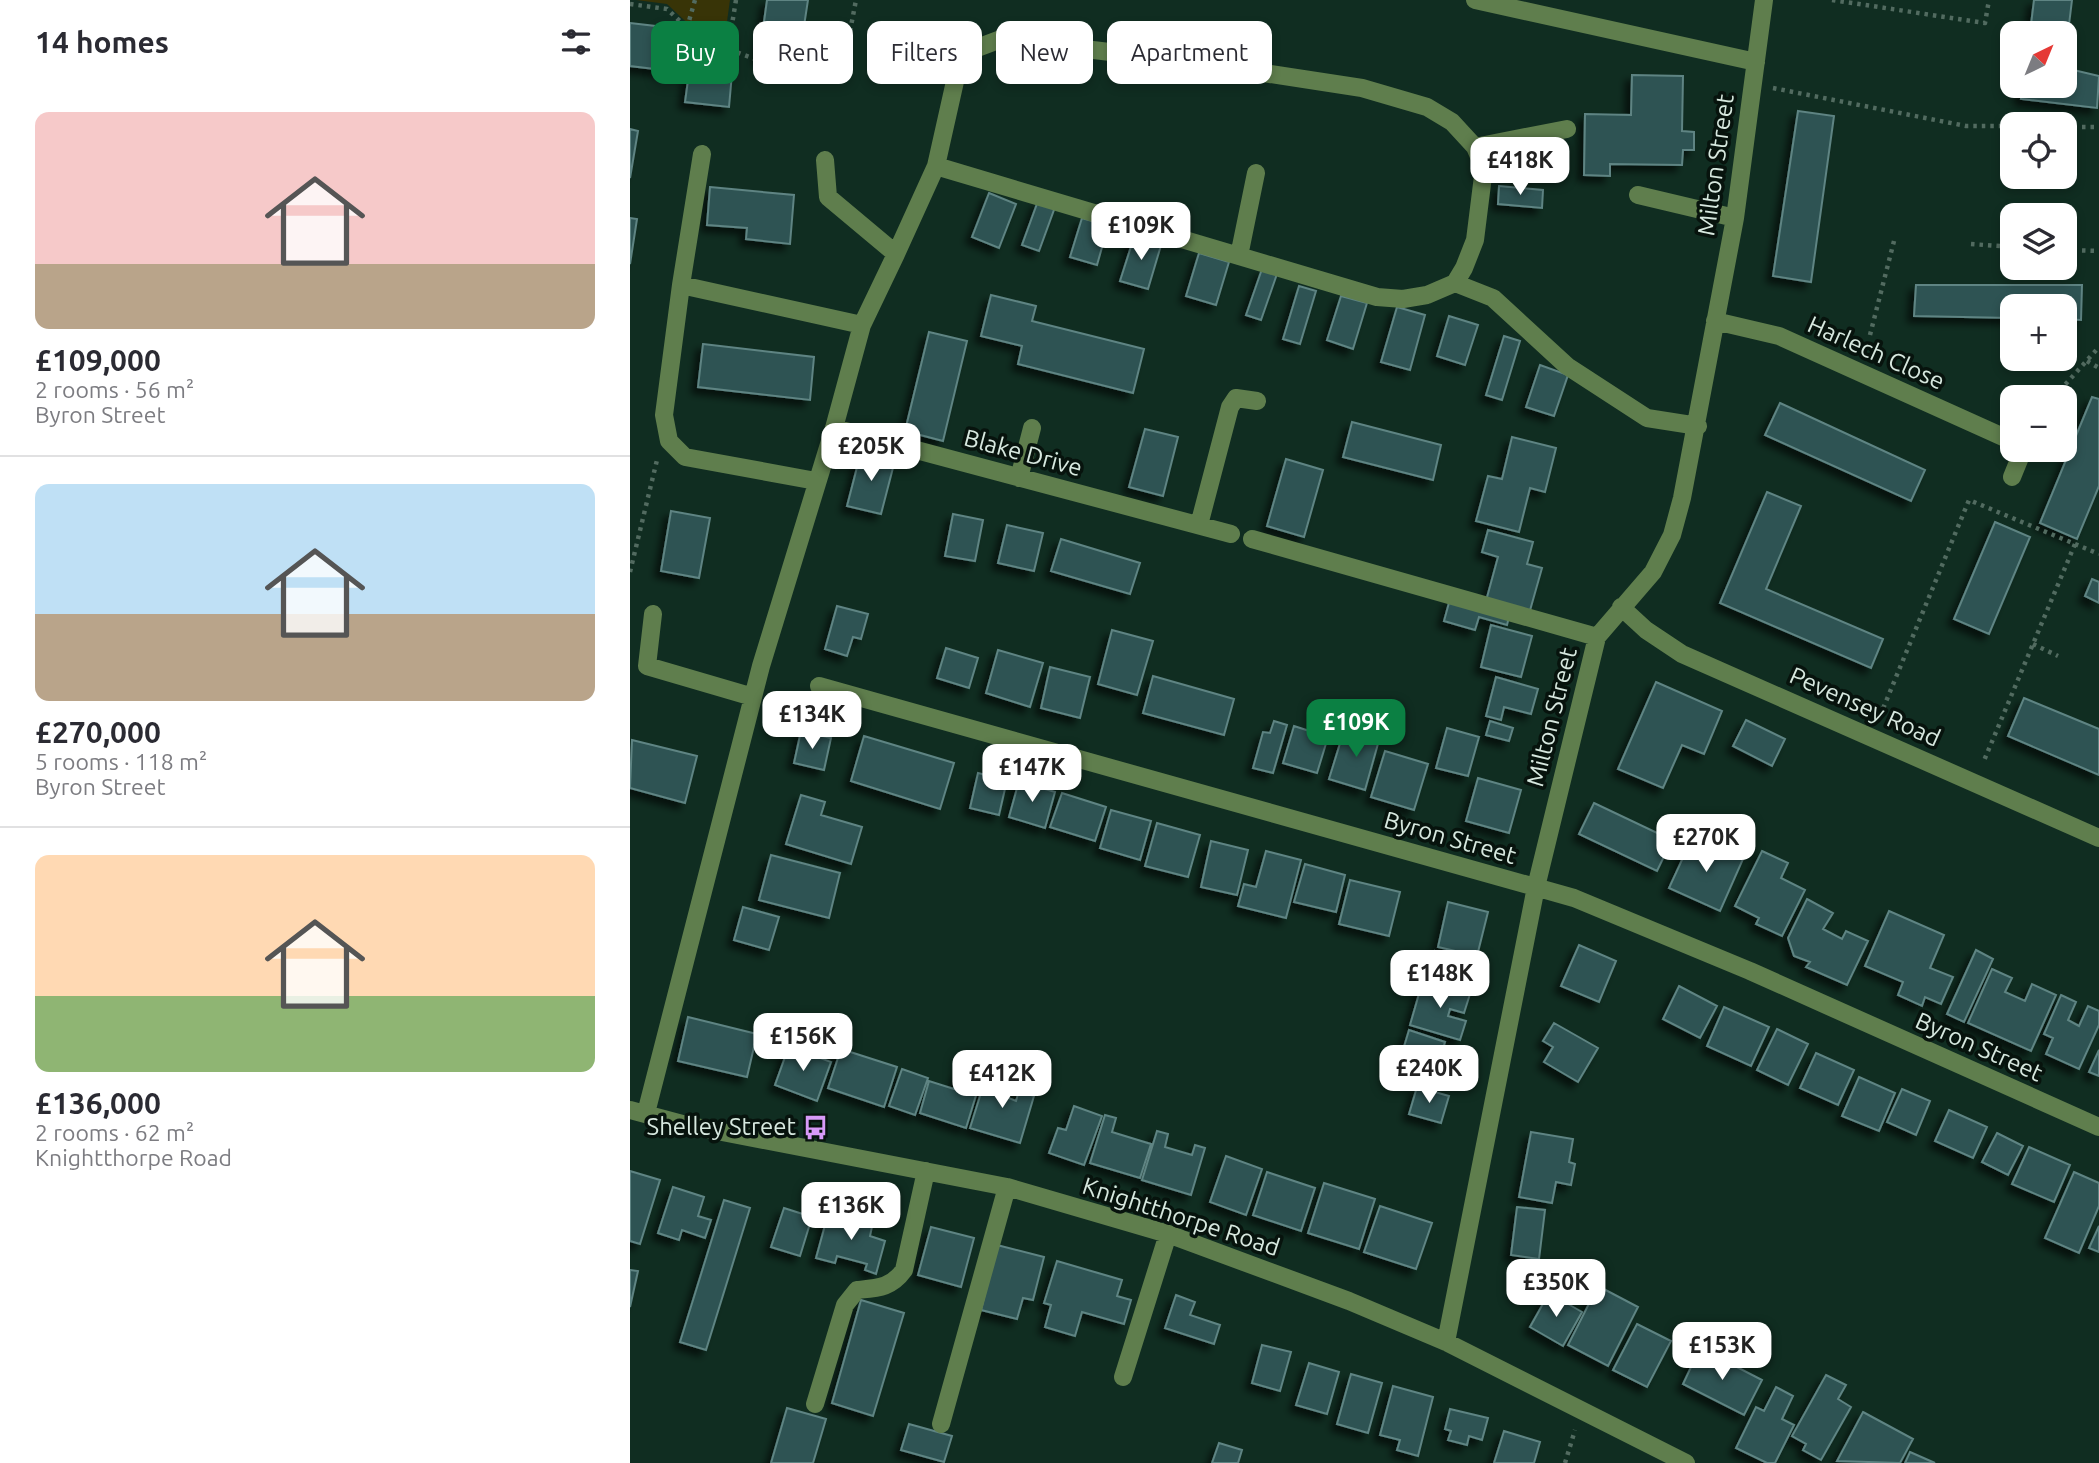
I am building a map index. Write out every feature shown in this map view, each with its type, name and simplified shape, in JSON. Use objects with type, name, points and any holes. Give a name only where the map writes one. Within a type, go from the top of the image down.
[{"type":"street","points":[[1475,0],[1756,62]]},
{"type":"street","name":"Milton Street","points":[[1446,1342],[1536,887],[1597,637],[1653,572],[1672,536],[1698,426],[1735,218],[1764,0]]},
{"type":"street","points":[[638,1111],[753,697],[862,325],[936,166],[958,68],[969,51],[1000,39],[1185,61],[1362,88],[1427,107],[1452,122],[1475,147],[1485,167],[1475,240],[1455,283],[1427,295],[1403,299],[1377,297],[936,166]]},
{"type":"street","points":[[1475,147],[1567,129]]},
{"type":"street","points":[[702,154],[664,415],[669,441],[685,457],[816,481]]},
{"type":"street","points":[[825,160],[828,197],[896,254]]},
{"type":"street","points":[[1239,256],[1256,173]]},
{"type":"street","points":[[1638,195],[1735,218]]},
{"type":"street","points":[[1455,283],[1493,298],[1567,366],[1647,418],[1698,426]]},
{"type":"street","points":[[681,285],[862,325]]},
{"type":"street","name":"Harlech Close","points":[[1715,321],[1779,336],[2000,436]]},
{"type":"street","points":[[1199,525],[1230,407],[1236,398],[1257,401]]},
{"type":"street","name":"Blake Drive","points":[[834,428],[1231,534]]},
{"type":"street","points":[[1019,478],[1032,428]]},
{"type":"street","points":[[2012,477],[2018,462]]},
{"type":"street","points":[[1252,539],[1597,637]]},
{"type":"street","name":"Pevensey Road","points":[[1621,607],[1646,630],[1682,654],[2099,838]]},
{"type":"street","points":[[653,614],[647,666],[753,697]]},
{"type":"street","name":"Byron Street","points":[[819,686],[1574,898],[1750,971],[2099,1128]]},
{"type":"street","name":"Knightthorpe Road","points":[[638,1111],[686,1125],[1007,1187],[1168,1234],[1349,1301],[1446,1342],[1686,1463]]},
{"type":"street","points":[[814,1404],[845,1305],[857,1290],[885,1287],[895,1282],[904,1270],[926,1171]]},
{"type":"street","points":[[941,1424],[1007,1187]]},
{"type":"street","points":[[1123,1377],[1168,1234]]},
{"type":"path","points":[[689,21],[695,0]]},
{"type":"path","points":[[733,21],[736,0]]},
{"type":"path","points":[[852,21],[856,0]]},
{"type":"path","points":[[1832,0],[1985,23],[1989,0]]},
{"type":"path","points":[[630,4],[667,9],[680,21]]},
{"type":"path","points":[[1752,83],[1966,126],[2000,127]]},
{"type":"path","points":[[2077,127],[2099,128]]},
{"type":"path","points":[[1870,335],[1894,241]]},
{"type":"path","points":[[1971,244],[2000,246]]},
{"type":"path","points":[[2077,250],[2099,251]]},
{"type":"path","points":[[2065,385],[2099,347]]},
{"type":"path","points":[[2087,361],[2099,368]]},
{"type":"path","points":[[630,572],[655,464],[668,435]]},
{"type":"path","points":[[1872,736],[1969,500],[2099,554]]},
{"type":"path","points":[[1975,783],[2075,544]]},
{"type":"path","points":[[2033,645],[2058,656]]},
{"type":"path","points":[[1565,1463],[1582,1409]]},
{"type":"shaded area","points":[[636,0],[730,0],[727,21],[685,21],[667,4]]},
{"type":"building","points":[[767,0],[808,0],[805,21],[764,21]]},
{"type":"building","points":[[2034,0],[2072,0],[2069,21],[2031,21]]},
{"type":"building","points":[[630,23],[651,25],[651,68],[630,66]]},
{"type":"building","points":[[2077,71],[2099,76],[2097,108],[2021,99],[2077,98]]},
{"type":"building","points":[[1632,75],[1683,76],[1682,131],[1694,132],[1694,150],[1683,150],[1682,165],[1610,164],[1610,176],[1584,175],[1585,114],[1631,115]]},
{"type":"building","points":[[687,84],[731,84],[729,107],[685,102]]},
{"type":"building","points":[[1798,111],[1834,116],[1811,282],[1773,276]]},
{"type":"building","points":[[630,129],[638,131],[630,178]]},
{"type":"building","points":[[1499,186],[1543,190],[1542,208],[1498,204]]},
{"type":"building","points":[[710,187],[794,195],[790,244],[746,239],[747,228],[707,225]]},
{"type":"building","points":[[989,193],[1016,204],[999,248],[972,237]]},
{"type":"building","points":[[1038,201],[1055,207],[1039,251],[1022,245]]},
{"type":"building","points":[[630,218],[637,219],[630,264]]},
{"type":"building","points":[[1082,218],[1108,226],[1097,265],[1070,257]]},
{"type":"building","points":[[1135,234],[1162,242],[1148,289],[1120,281]]},
{"type":"building","points":[[1199,253],[1229,262],[1216,305],[1186,296]]},
{"type":"building","points":[[1262,269],[1277,274],[1261,320],[1246,315]]},
{"type":"building","points":[[1916,285],[2082,285],[2081,320],[2077,320],[2077,294],[2000,294],[2000,318],[1914,316]]},
{"type":"building","points":[[1299,286],[1316,291],[1300,344],[1283,339]]},
{"type":"building","points":[[991,295],[1036,306],[1032,321],[1144,349],[1133,393],[1018,364],[1022,346],[981,336]]},
{"type":"building","points":[[1341,296],[1367,303],[1353,349],[1327,340]]},
{"type":"building","points":[[1397,307],[1425,315],[1410,370],[1381,362]]},
{"type":"building","points":[[1449,316],[1478,325],[1465,365],[1437,356]]},
{"type":"building","points":[[929,332],[967,341],[943,441],[905,431]]},
{"type":"building","points":[[1504,336],[1520,341],[1502,400],[1486,395]]},
{"type":"building","points":[[703,344],[814,357],[810,400],[698,387]]},
{"type":"building","points":[[1540,365],[1568,375],[1554,416],[1526,407]]},
{"type":"building","points":[[2092,397],[2099,399],[2099,486],[2077,539],[2040,523],[2065,462],[2077,462],[2077,433]]},
{"type":"building","points":[[1780,403],[1925,470],[1911,501],[1765,435]]},
{"type":"building","points":[[1352,422],[1441,445],[1433,480],[1343,457]]},
{"type":"building","points":[[1145,429],[1178,437],[1163,496],[1129,487]]},
{"type":"building","points":[[1512,437],[1556,448],[1545,492],[1530,488],[1519,532],[1476,521],[1488,476],[1502,479]]},
{"type":"building","points":[[861,452],[895,460],[881,514],[847,506]]},
{"type":"building","points":[[1286,459],[1323,470],[1304,537],[1267,526]]},
{"type":"building","points":[[1767,492],[1801,506],[1766,589],[1883,639],[1871,668],[1720,603]]},
{"type":"building","points":[[671,511],[710,518],[699,578],[661,571]]},
{"type":"building","points":[[953,514],[983,520],[975,561],[945,556]]},
{"type":"building","points":[[1995,522],[2030,537],[1989,634],[1954,619]]},
{"type":"building","points":[[1007,525],[1043,533],[1034,571],[998,563]]},
{"type":"building","points":[[1488,530],[1533,542],[1527,564],[1542,568],[1529,614],[1486,601],[1498,557],[1482,552]]},
{"type":"building","points":[[1061,539],[1140,563],[1130,594],[1051,571]]},
{"type":"building","points":[[2092,579],[2099,582],[2099,603],[2085,596]]},
{"type":"building","points":[[1450,599],[1509,617],[1507,625],[1479,617],[1475,630],[1444,621]]},
{"type":"building","points":[[837,606],[868,614],[861,639],[853,637],[847,656],[825,649]]},
{"type":"building","points":[[1491,625],[1532,636],[1521,677],[1481,667]]},
{"type":"building","points":[[1112,630],[1153,641],[1137,695],[1098,684]]},
{"type":"building","points":[[946,648],[978,658],[969,688],[937,678]]},
{"type":"building","points":[[998,650],[1043,663],[1030,707],[986,693]]},
{"type":"building","points":[[1050,667],[1090,677],[1080,718],[1041,708]]},
{"type":"building","points":[[1153,676],[1234,699],[1224,735],[1143,713]]},
{"type":"building","points":[[1496,677],[1538,689],[1531,714],[1504,707],[1501,720],[1486,716]]},
{"type":"building","points":[[1656,682],[1722,711],[1704,754],[1682,745],[1663,788],[1618,769]]},
{"type":"building","points":[[2024,698],[2099,729],[2099,775],[2008,736]]},
{"type":"building","points":[[1746,720],[1785,739],[1772,766],[1733,746]]},
{"type":"building","points":[[1274,721],[1287,725],[1273,773],[1253,768],[1263,732],[1270,733]]},
{"type":"building","points":[[1490,721],[1513,728],[1509,741],[1486,735]]},
{"type":"building","points":[[1294,726],[1328,737],[1317,773],[1283,763]]},
{"type":"building","points":[[1358,726],[1381,733],[1365,790],[1329,779],[1342,737],[1354,740]]},
{"type":"building","points":[[1447,728],[1479,737],[1468,776],[1436,768]]},
{"type":"building","points":[[801,731],[831,738],[824,770],[794,763]]},
{"type":"building","points":[[864,736],[954,763],[940,809],[851,781]]},
{"type":"building","points":[[632,740],[697,756],[685,803],[630,788]]},
{"type":"building","points":[[1385,751],[1428,764],[1414,810],[1371,797]]},
{"type":"building","points":[[978,773],[1007,780],[999,815],[970,808]]},
{"type":"building","points":[[1478,778],[1521,790],[1509,833],[1466,821]]},
{"type":"building","points":[[1019,781],[1055,792],[1045,828],[1009,817]]},
{"type":"building","points":[[1062,793],[1106,807],[1095,841],[1050,827]]},
{"type":"building","points":[[801,795],[825,802],[821,815],[862,827],[851,864],[786,844]]},
{"type":"building","points":[[1594,803],[1672,840],[1657,871],[1579,834]]},
{"type":"building","points":[[1111,810],[1151,821],[1140,860],[1100,848]]},
{"type":"building","points":[[1157,823],[1200,835],[1188,877],[1145,866]]},
{"type":"building","points":[[1693,836],[1743,859],[1720,911],[1669,888]]},
{"type":"building","points":[[1211,841],[1248,850],[1237,895],[1201,887]]},
{"type":"building","points":[[1266,851],[1301,860],[1286,918],[1238,906],[1244,884],[1256,887]]},
{"type":"building","points":[[1762,851],[1788,863],[1781,878],[1805,890],[1782,936],[1756,924],[1759,918],[1735,906]]},
{"type":"building","points":[[771,855],[840,873],[829,918],[759,900]]},
{"type":"building","points":[[1305,864],[1345,875],[1336,912],[1294,902]]},
{"type":"building","points":[[1350,880],[1400,892],[1389,936],[1339,924]]},
{"type":"building","points":[[1807,899],[1833,913],[1823,929],[1842,939],[1846,931],[1868,941],[1847,985],[1806,967],[1810,962],[1794,956],[1788,938]]},
{"type":"building","points":[[1448,902],[1488,912],[1477,956],[1438,947]]},
{"type":"building","points":[[743,907],[779,917],[769,950],[734,940]]},
{"type":"building","points":[[1889,911],[1944,935],[1930,968],[1953,977],[1941,1004],[1925,997],[1922,1006],[1898,995],[1903,982],[1865,966]]},
{"type":"building","points":[[1579,945],[1616,961],[1599,1002],[1561,986]]},
{"type":"building","points":[[1976,950],[1993,959],[1964,1022],[1947,1014]]},
{"type":"building","points":[[1435,951],[1463,957],[1458,984],[1429,978]]},
{"type":"building","points":[[1992,969],[2012,978],[2005,992],[2025,1001],[2032,984],[2056,995],[2031,1051],[1968,1023]]},
{"type":"building","points":[[1423,980],[1470,994],[1464,1013],[1450,1009],[1448,1016],[1466,1021],[1460,1040],[1410,1025]]},
{"type":"building","points":[[1679,986],[1717,1006],[1700,1038],[1663,1019]]},
{"type":"building","points":[[2061,995],[2076,1002],[2068,1020],[2079,1026],[2088,1006],[2099,1011],[2099,1025],[2079,1069],[2046,1054],[2053,1038],[2044,1034]]},
{"type":"building","points":[[1724,1007],[1769,1027],[1751,1066],[1707,1046]]},
{"type":"building","points":[[688,1017],[757,1034],[747,1077],[678,1061]]},
{"type":"building","points":[[1554,1023],[1598,1048],[1578,1082],[1544,1062],[1553,1047],[1543,1041]]},
{"type":"building","points":[[1777,1029],[1808,1044],[1788,1085],[1757,1070]]},
{"type":"building","points":[[1409,1030],[1445,1042],[1442,1052],[1460,1058],[1454,1077],[1400,1060]]},
{"type":"building","points":[[789,1046],[831,1062],[817,1101],[775,1085]]},
{"type":"building","points":[[841,1049],[897,1067],[884,1107],[828,1088]]},
{"type":"building","points":[[2099,1050],[2099,1076],[2089,1072]]},
{"type":"building","points":[[1816,1053],[1854,1070],[1838,1105],[1800,1088]]},
{"type":"building","points":[[902,1069],[928,1078],[915,1115],[889,1106]]},
{"type":"building","points":[[996,1070],[1013,1075],[1006,1097],[1016,1101],[1019,1091],[1034,1096],[1020,1143],[970,1128],[985,1080],[992,1082]]},
{"type":"building","points":[[959,1073],[981,1079],[966,1128],[920,1113],[929,1081],[954,1089]]},
{"type":"building","points":[[1859,1077],[1895,1093],[1879,1131],[1842,1116]]},
{"type":"building","points":[[1417,1087],[1449,1096],[1441,1123],[1409,1114]]},
{"type":"building","points":[[1902,1089],[1930,1101],[1916,1135],[1887,1122]]},
{"type":"building","points":[[1074,1106],[1102,1116],[1084,1165],[1049,1153],[1058,1128],[1066,1130]]},
{"type":"building","points":[[1949,1110],[1987,1127],[1973,1158],[1935,1141]]},
{"type":"building","points":[[1105,1115],[1116,1118],[1112,1132],[1151,1144],[1140,1178],[1090,1163]]},
{"type":"building","points":[[1157,1131],[1168,1134],[1165,1147],[1192,1155],[1195,1145],[1205,1148],[1191,1195],[1142,1180]]},
{"type":"building","points":[[1531,1132],[1573,1139],[1569,1162],[1575,1164],[1571,1185],[1556,1182],[1552,1203],[1519,1197]]},
{"type":"building","points":[[1997,1133],[2023,1146],[2008,1175],[1982,1162]]},
{"type":"building","points":[[2029,1147],[2070,1165],[2054,1202],[2012,1184]]},
{"type":"building","points":[[1226,1156],[1262,1169],[1246,1215],[1210,1202]]},
{"type":"building","points":[[630,1171],[660,1180],[640,1244],[630,1241]]},
{"type":"building","points":[[1267,1172],[1315,1188],[1301,1231],[1253,1215]]},
{"type":"building","points":[[2074,1172],[2099,1183],[2099,1206],[2079,1253],[2045,1238]]},
{"type":"building","points":[[1324,1183],[1375,1199],[1359,1249],[1308,1233]]},
{"type":"building","points":[[673,1187],[704,1197],[698,1216],[711,1220],[705,1238],[682,1230],[679,1240],[658,1233]]},
{"type":"building","points":[[724,1200],[750,1208],[706,1350],[680,1342]]},
{"type":"building","points":[[1380,1206],[1432,1223],[1416,1269],[1364,1252]]},
{"type":"building","points":[[1517,1207],[1545,1210],[1539,1259],[1511,1255]]},
{"type":"building","points":[[784,1208],[812,1217],[800,1256],[771,1247]]},
{"type":"building","points":[[842,1213],[873,1222],[870,1236],[885,1241],[876,1274],[865,1270],[867,1264],[837,1256],[835,1263],[816,1258],[827,1218],[840,1222]]},
{"type":"building","points":[[2099,1226],[2099,1252],[2089,1248]]},
{"type":"building","points":[[931,1227],[974,1238],[961,1287],[918,1275]]},
{"type":"building","points":[[997,1245],[1044,1257],[1033,1300],[1023,1298],[1017,1319],[981,1310]]},
{"type":"building","points":[[1057,1261],[1122,1280],[1117,1296],[1131,1300],[1124,1324],[1082,1312],[1075,1336],[1045,1327],[1051,1305],[1044,1303]]},
{"type":"building","points":[[630,1270],[638,1271],[630,1307]]},
{"type":"building","points":[[1598,1286],[1638,1307],[1608,1366],[1568,1345]]},
{"type":"building","points":[[1549,1293],[1582,1312],[1563,1346],[1530,1327]]},
{"type":"building","points":[[1176,1295],[1195,1302],[1190,1315],[1220,1325],[1214,1344],[1165,1328]]},
{"type":"building","points":[[861,1300],[904,1313],[873,1416],[832,1403]]},
{"type":"building","points":[[1637,1324],[1671,1341],[1647,1387],[1613,1370]]},
{"type":"building","points":[[1262,1345],[1291,1352],[1280,1391],[1252,1383]]},
{"type":"building","points":[[1700,1348],[1762,1380],[1744,1415],[1683,1384]]},
{"type":"building","points":[[1309,1363],[1339,1372],[1327,1414],[1296,1405]]},
{"type":"building","points":[[1351,1374],[1382,1383],[1368,1433],[1337,1424]]},
{"type":"building","points":[[1826,1375],[1846,1385],[1838,1399],[1851,1407],[1821,1460],[1803,1450],[1806,1444],[1792,1436]]},
{"type":"building","points":[[1393,1386],[1433,1397],[1418,1456],[1397,1450],[1400,1440],[1380,1435]]},
{"type":"building","points":[[1776,1387],[1793,1396],[1782,1419],[1794,1425],[1775,1463],[1767,1463],[1736,1448],[1756,1407],[1764,1411]]},
{"type":"building","points":[[787,1408],[826,1419],[813,1463],[771,1463]]},
{"type":"building","points":[[1450,1409],[1488,1418],[1482,1440],[1469,1436],[1467,1445],[1448,1440],[1451,1431],[1445,1429]]},
{"type":"building","points":[[1863,1412],[1913,1439],[1900,1463],[1837,1461]]},
{"type":"building","points":[[909,1424],[952,1436],[944,1462],[901,1450]]},
{"type":"building","points":[[1504,1431],[1540,1442],[1534,1463],[1494,1463]]},
{"type":"building","points":[[1219,1443],[1242,1450],[1238,1463],[1212,1463]]},
{"type":"building","points":[[1910,1452],[1935,1463],[1905,1463]]},
{"type":"place","name":"Shelley Street","points":[[816,1127]]}]
